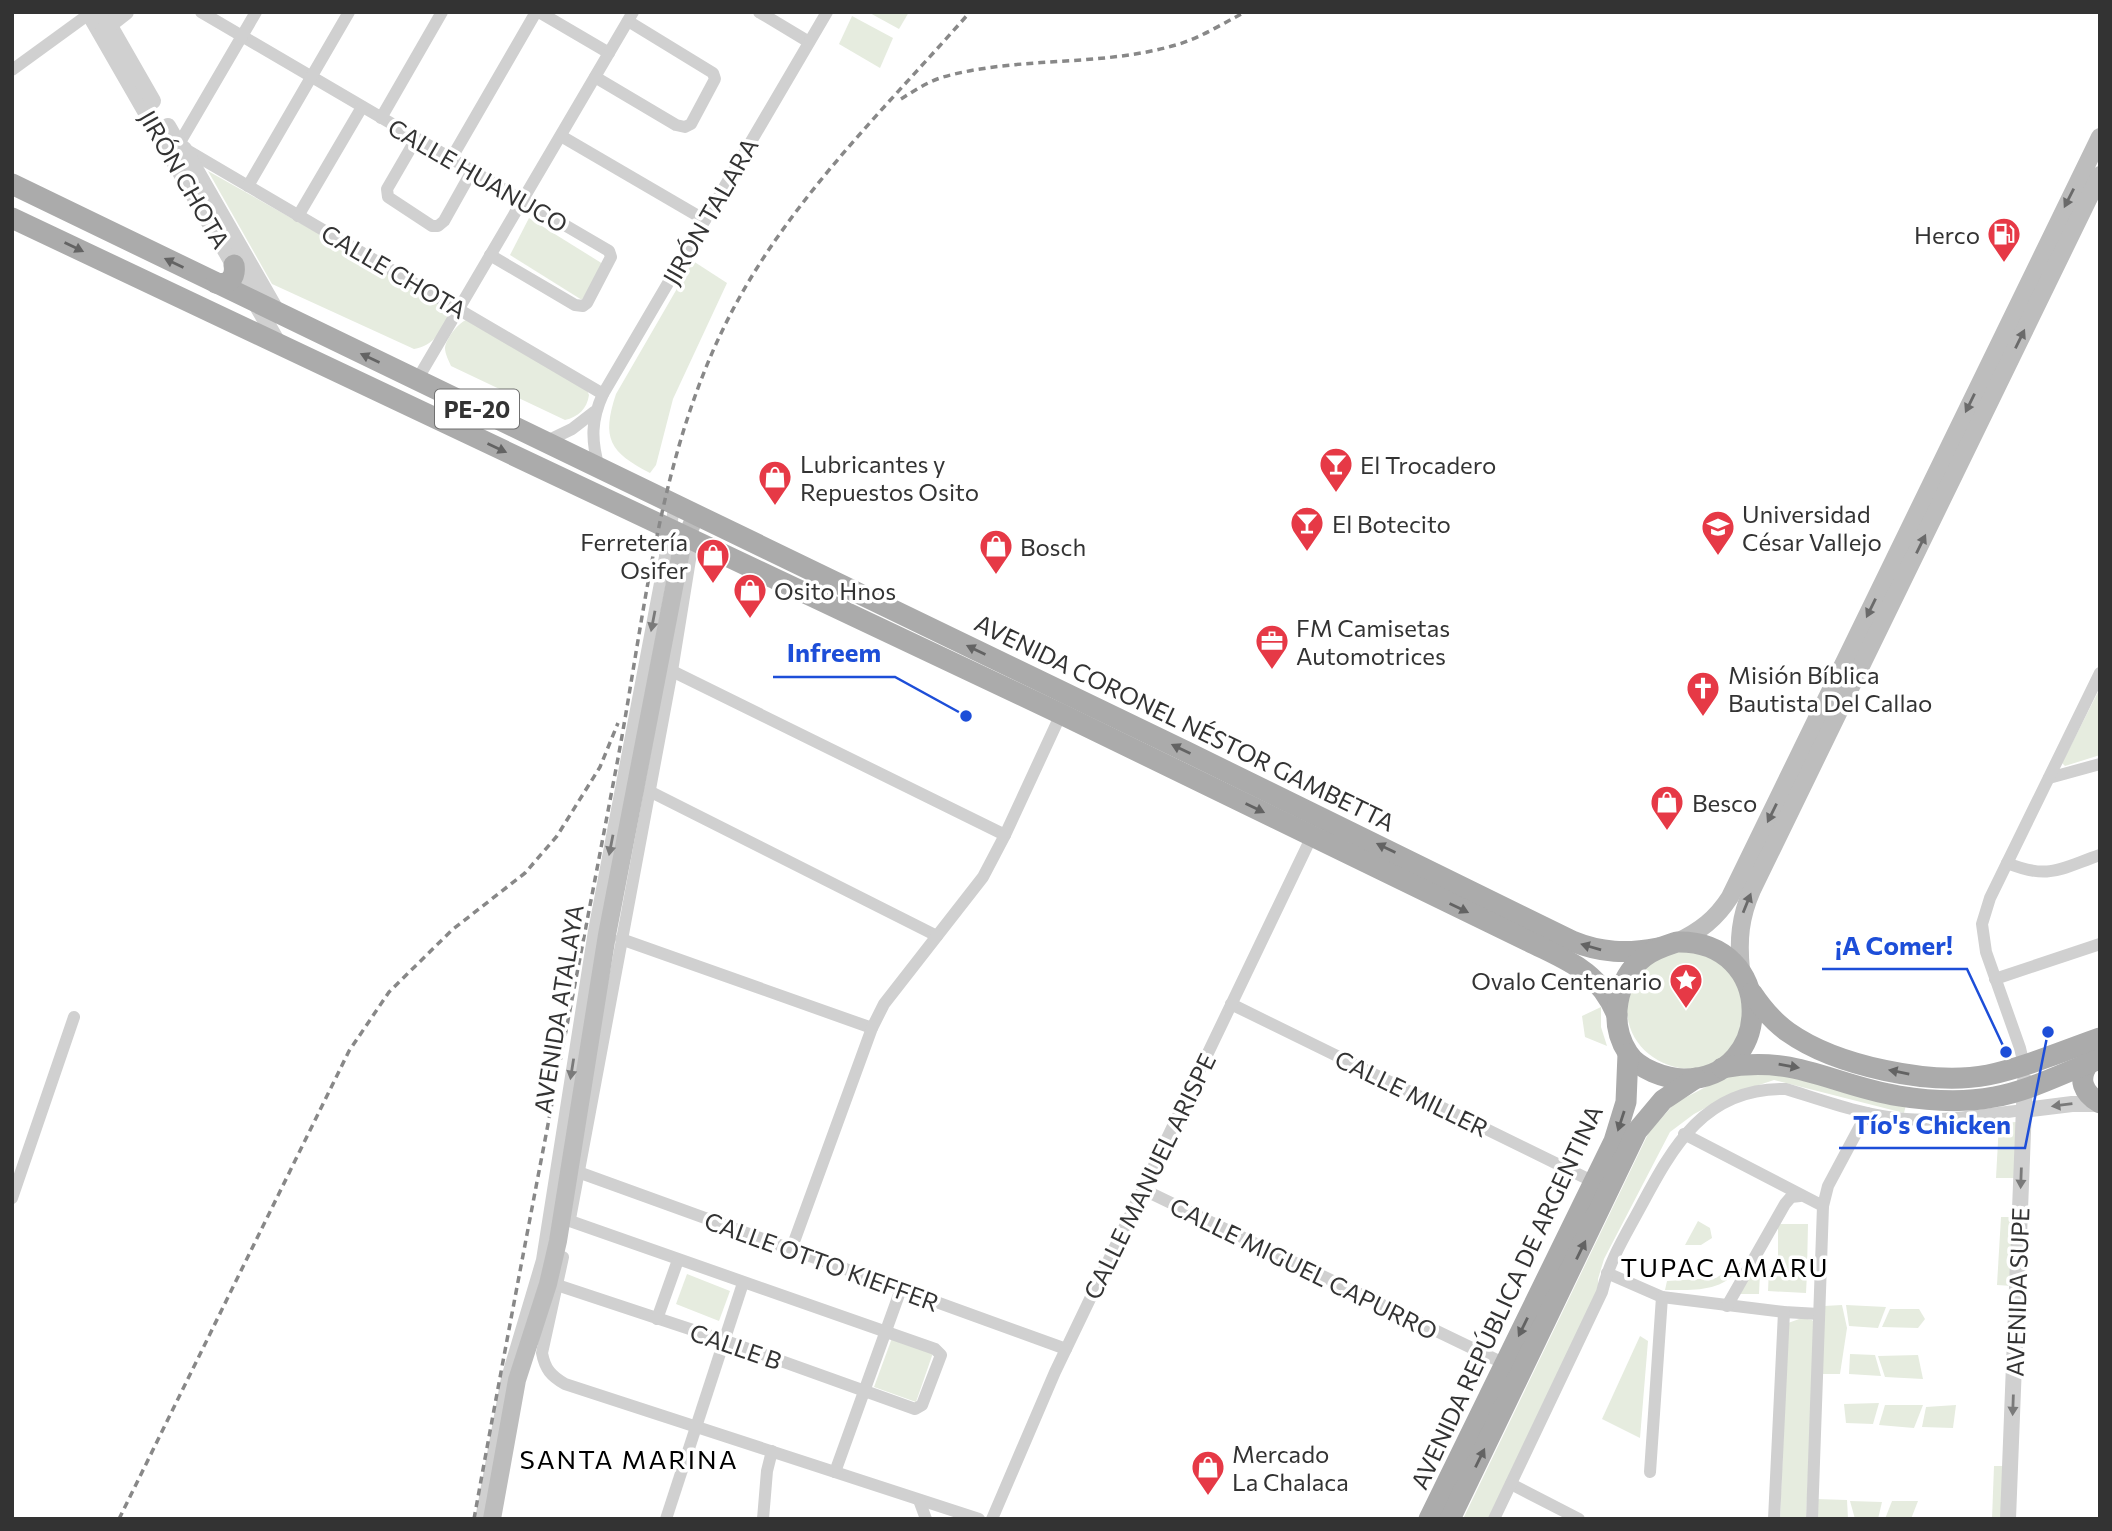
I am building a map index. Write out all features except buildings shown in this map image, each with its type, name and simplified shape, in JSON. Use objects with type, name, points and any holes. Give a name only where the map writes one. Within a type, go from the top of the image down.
[{"type":"main road","points":[[1845,680],[2042,252],[2100,137]]},
{"type":"main road","points":[[1741,970],[1739,939],[1742,916],[1758,861],[1845,680],[2100,175]]},
{"type":"main road","name":"PE-20","points":[[12,184],[696,514]]},
{"type":"main road","name":"PE-20","points":[[12,218],[683,536]]},
{"type":"main road","points":[[216,283],[231,280],[234,276],[234,265]]},
{"type":"main road","name":"AVENIDA ATALAYA","points":[[492,1519],[517,1380],[548,1284],[558,1241],[607,935],[683,536],[696,514]]},
{"type":"main road","name":"AVENIDA CORONEL NÉSTOR GAMBETTA","points":[[696,514],[1572,941],[1609,952],[1639,952],[1668,945]]},
{"type":"main road","name":"AVENIDA CORONEL NÉSTOR GAMBETTA","points":[[683,536],[1061,714],[1580,967],[1599,982],[1617,1015]]},
{"type":"main road","points":[[1758,861],[1720,912],[1698,932],[1639,961],[1625,979],[1620,990],[1617,1015],[1622,1042],[1628,1054],[1646,1068],[1665,1076],[1696,1078],[1722,1068],[1751,1064],[1793,1066],[1867,1089],[1926,1099],[1973,1100],[2025,1088],[2095,1061]]},
{"type":"main road","points":[[1668,945],[1691,942],[1717,950],[1730,958],[1741,970],[1751,992],[1768,1014],[1789,1033],[1818,1048],[1878,1068],[1950,1079],[1988,1075],[2100,1038]]},
{"type":"main road","points":[[1722,1068],[1737,1055],[1747,1038],[1753,1016],[1751,992]]},
{"type":"main road","name":"AVENIDA REPÚBLICA DE ARGENTINA","points":[[1429,1519],[1622,1120],[1628,1085],[1628,1054]]},
{"type":"main road","points":[[2095,1061],[2082,1076],[2082,1083],[2089,1096],[2100,1103]]},
{"type":"main road","name":"AVENIDA REPÚBLICA DE ARGENTINA","points":[[1450,1519],[1637,1132],[1662,1100],[1696,1078]]},
{"type":"street","points":[[12,70],[97,18],[126,12]]},
{"type":"street","name":"CALLE HUANUCO","points":[[201,12],[609,251],[610,263],[583,306],[575,305],[490,255]]},
{"type":"street","points":[[178,150],[256,12]]},
{"type":"street","points":[[248,186],[349,12]]},
{"type":"street","points":[[381,118],[442,12]]},
{"type":"street","points":[[451,159],[538,12],[609,53]]},
{"type":"street","points":[[759,12],[809,42]]},
{"type":"street","name":"JIRÓN TALARA","points":[[599,468],[592,439],[595,412],[603,394],[827,12]]},
{"type":"street","points":[[417,380],[630,17],[710,69],[715,79],[691,124],[685,127],[676,125],[595,77]]},
{"type":"street","name":"JIRÓN CHOTA","points":[[97,18],[279,315]]},
{"type":"street","points":[[298,216],[362,107]]},
{"type":"street","points":[[561,135],[705,220]]},
{"type":"street","points":[[416,139],[387,189],[387,197],[432,226],[439,226],[444,221],[472,171]]},
{"type":"street","name":"JIRÓN CHOTA","points":[[178,150],[234,265],[280,346]]},
{"type":"street","name":"CALLE CHOTA","points":[[178,150],[248,186],[603,394]]},
{"type":"street","points":[[545,442],[572,429],[595,412]]},
{"type":"street","name":"AVENIDA ATALAYA","points":[[675,504],[683,536],[672,671],[570,1221],[542,1353],[544,1366],[552,1377],[565,1384],[697,1426]]},
{"type":"street","name":"AVENIDA ATALAYA","points":[[481,1519],[505,1390],[542,1260],[594,930],[683,536]]},
{"type":"street","points":[[672,671],[1006,835]]},
{"type":"street","points":[[2024,1065],[1986,952],[1982,924],[1990,898],[2100,673]]},
{"type":"street","points":[[791,1250],[872,1028],[884,1004],[983,877],[1006,835],[1061,714]]},
{"type":"street","points":[[2049,778],[2100,764]]},
{"type":"street","points":[[649,791],[937,936]]},
{"type":"street","name":"CALLE MANUEL ARISPE","points":[[992,1519],[1066,1349],[1312,836]]},
{"type":"street","points":[[2007,863],[2031,873],[2051,872],[2100,855]]},
{"type":"street","points":[[621,939],[872,1028]]},
{"type":"street","points":[[1995,979],[2100,944]]},
{"type":"street","name":"CALLE MILLER","points":[[1231,1004],[1594,1182]]},
{"type":"street","points":[[12,1198],[74,1017]]},
{"type":"street","name":"AVENIDA SUPE","points":[[2008,1519],[2024,1065]]},
{"type":"street","points":[[1494,1519],[1602,1292],[1607,1273],[1664,1162],[1684,1134],[1709,1111],[1736,1098],[1772,1089],[1786,1089],[1867,1113],[1907,1119],[1939,1119],[2100,1103]]},
{"type":"street","points":[[1812,1519],[1823,1206],[1828,1186],[1867,1113]]},
{"type":"street","points":[[1684,1134],[1823,1206]]},
{"type":"street","name":"CALLE OTTO KIEFFER","points":[[578,1172],[1066,1349]]},
{"type":"street","name":"CALLE MIGUEL CAPURRO","points":[[1142,1189],[1504,1364]]},
{"type":"street","points":[[1727,1306],[1785,1204],[1791,1197],[1800,1196]]},
{"type":"street","points":[[570,1221],[886,1332]]},
{"type":"street","points":[[657,1319],[678,1260]]},
{"type":"street","points":[[1607,1273],[1662,1297],[1819,1314]]},
{"type":"street","points":[[666,1519],[743,1283]]},
{"type":"street","name":"CALLE B","points":[[557,1285],[723,1340],[915,1409],[922,1405],[941,1355],[935,1349],[886,1332]]},
{"type":"street","points":[[835,1472],[901,1289]]},
{"type":"street","points":[[1650,1472],[1662,1297]]},
{"type":"street","points":[[1774,1519],[1784,1312]]},
{"type":"street","points":[[697,1426],[979,1519]]},
{"type":"street","points":[[763,1519],[767,1472],[772,1451]]},
{"type":"street","points":[[1511,1484],[1579,1519]]},
{"type":"street","points":[[919,1500],[926,1519]]},
{"type":"shaded area","points":[[868,12],[909,12],[899,29]]},
{"type":"shaded area","points":[[852,16],[893,38],[880,68],[839,44]]},
{"type":"shaded area","points":[[208,171],[447,306],[450,311],[441,331],[432,341],[414,349],[272,284]]},
{"type":"shaded area","points":[[529,218],[603,264],[582,300],[510,255]]},
{"type":"shaded area","points":[[693,261],[727,283],[673,399],[656,465],[650,473],[618,451],[612,442],[609,422],[616,394]]},
{"type":"shaded area","points":[[466,320],[587,390],[589,395],[584,408],[574,417],[565,420],[451,366],[446,344],[456,328]]},
{"type":"shaded area","points":[[2100,688],[2100,755],[2065,766],[2062,763]]},
{"type":"shaded area","points":[[1677,949],[1714,958],[1742,989],[1743,1016],[1735,1041],[1721,1058],[1703,1067],[1684,1068],[1664,1063],[1647,1053],[1634,1037],[1628,1018],[1629,995],[1639,972],[1648,964]]},
{"type":"shaded area","points":[[1601,1007],[1601,1027],[1607,1046],[1585,1037],[1582,1016]]},
{"type":"shaded area","points":[[1774,1067],[1907,1101],[1904,1113],[1774,1080],[1732,1094],[1694,1114],[1670,1132],[1604,1259],[1598,1279],[1598,1291],[1488,1519],[1463,1519],[1649,1132],[1675,1103],[1725,1077]]},
{"type":"shaded area","points":[[2016,1122],[2015,1178],[1996,1178],[1999,1123]]},
{"type":"shaded area","points":[[2001,1217],[2016,1217],[2012,1286],[1997,1285]]},
{"type":"shaded area","points":[[1698,1221],[1710,1228],[1712,1238],[1701,1245],[1685,1245]]},
{"type":"shaded area","points":[[1778,1224],[1808,1224],[1807,1270],[1789,1271],[1807,1273],[1806,1293],[1768,1291],[1769,1269],[1778,1269]]},
{"type":"shaded area","points":[[1761,1251],[1759,1294],[1740,1294]]},
{"type":"shaded area","points":[[1741,1262],[1728,1279],[1709,1288],[1665,1290],[1667,1281],[1716,1278]]},
{"type":"shaded area","points":[[687,1274],[730,1291],[719,1321],[676,1304]]},
{"type":"shaded area","points":[[1842,1305],[1847,1328],[1840,1374],[1822,1374],[1824,1306]]},
{"type":"shaded area","points":[[1846,1305],[1886,1307],[1878,1328],[1849,1326]]},
{"type":"shaded area","points":[[1890,1309],[1919,1309],[1925,1319],[1918,1328],[1882,1327]]},
{"type":"shaded area","points":[[1802,1318],[1815,1323],[1806,1519],[1780,1519],[1788,1323]]},
{"type":"shaded area","points":[[1640,1336],[1648,1341],[1640,1438],[1602,1419]]},
{"type":"shaded area","points":[[892,1338],[933,1353],[916,1402],[874,1387]]},
{"type":"shaded area","points":[[1850,1354],[1875,1355],[1881,1376],[1849,1374]]},
{"type":"shaded area","points":[[1918,1355],[1923,1379],[1885,1377],[1878,1356]]},
{"type":"shaded area","points":[[1879,1403],[1873,1424],[1846,1423],[1844,1404]]},
{"type":"shaded area","points":[[1885,1405],[1923,1405],[1914,1428],[1879,1425]]},
{"type":"shaded area","points":[[1956,1405],[1953,1428],[1922,1427],[1926,1407]]},
{"type":"shaded area","points":[[1994,1466],[2008,1466],[2005,1519],[1992,1519]]},
{"type":"shaded area","points":[[1816,1499],[1847,1500],[1848,1519],[1815,1519]]},
{"type":"shaded area","points":[[1850,1501],[1882,1502],[1878,1519],[1855,1519]]},
{"type":"shaded area","points":[[1892,1501],[1918,1501],[1911,1519],[1885,1519]]},
{"type":"railway","points":[[474,1519],[615,774],[644,603],[683,433],[702,378],[725,325],[776,240],[805,200],[869,123],[970,12]]},
{"type":"railway","points":[[901,99],[937,79],[971,70],[1116,57],[1172,46],[1200,36],[1245,12]]},
{"type":"railway","points":[[119,1519],[349,1051],[389,992],[452,930],[525,873],[557,836],[600,767],[618,723]]},
{"type":"place","name":"Herco","points":[[2004,264]]},
{"type":"place","name":"El Trocadero","points":[[1336,494]]},
{"type":"place","name":"Lubricantes y Repuestos Osito","points":[[775,507]]},
{"type":"place","name":"El Botecito","points":[[1307,553]]},
{"type":"place","name":"Universidad César Vallejo","points":[[1718,557]]},
{"type":"place","name":"Bosch","points":[[996,576]]},
{"type":"place","name":"Ferretería Osifer","points":[[713,585]]},
{"type":"place","name":"Osito Hnos","points":[[750,620]]},
{"type":"place","name":"FM Camisetas Automotrices","points":[[1272,671]]},
{"type":"place","name":"Infreem","points":[[966,716]]},
{"type":"place","name":"Misión Bíblica Bautista Del Callao","points":[[1703,718]]},
{"type":"place","name":"Besco","points":[[1667,832]]},
{"type":"place","name":"Ovalo Centenario","points":[[1686,1010]]},
{"type":"place","name":"Tío's Chicken","points":[[2048,1032]]},
{"type":"place","name":"¡A Comer!","points":[[2006,1052]]},
{"type":"place","name":"Mercado La Chalaca","points":[[1208,1497]]},
{"type":"district","name":"TUPAC AMARU","points":[[1725,1266]]},
{"type":"district","name":"SANTA MARINA","points":[[629,1458]]}]
